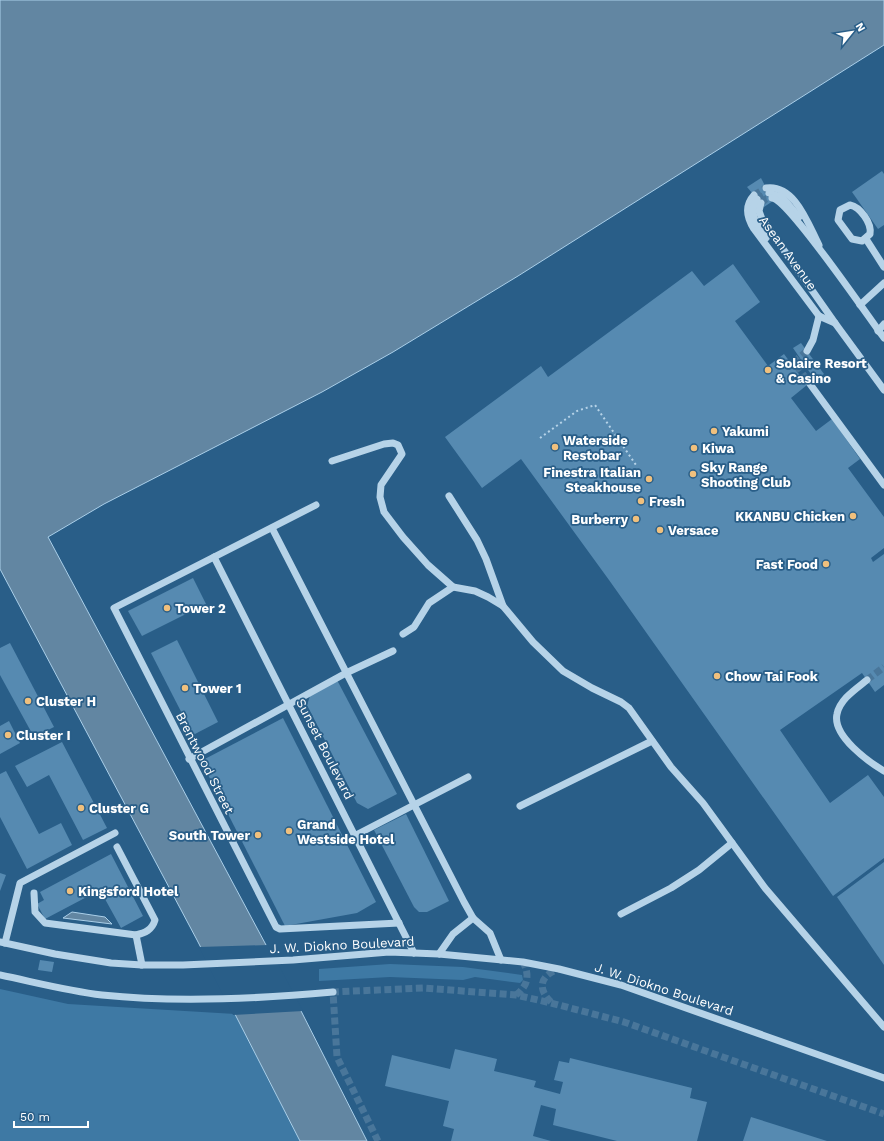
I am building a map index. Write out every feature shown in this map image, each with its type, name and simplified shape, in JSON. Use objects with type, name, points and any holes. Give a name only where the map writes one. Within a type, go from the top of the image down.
[{"type":"street","name":"Asean Avenue","points":[[826,259],[804,216],[792,198],[779,188],[769,193],[781,203],[826,259],[884,338]]},
{"type":"street","name":"Asean Avenue","points":[[835,323],[822,317],[751,224],[747,211],[749,201],[757,199],[762,219],[884,390]]},
{"type":"street","points":[[850,205],[856,208],[868,224],[870,234],[866,240],[859,242],[852,239],[840,223],[838,213],[843,207],[850,205]]},
{"type":"street","points":[[866,240],[884,267]]},
{"type":"street","points":[[860,305],[884,283]]},
{"type":"street","points":[[807,351],[822,317]]},
{"type":"street","points":[[878,331],[884,324]]},
{"type":"street","points":[[810,384],[884,485]]},
{"type":"street","points":[[332,461],[384,444],[393,443],[398,445],[402,454],[381,485],[380,497],[384,512],[403,537],[428,565],[453,587],[475,591],[488,596],[503,606],[533,642],[563,671],[629,708],[671,767],[703,803],[765,888],[884,1028]]},
{"type":"street","points":[[449,496],[478,540],[503,606]]},
{"type":"street","points":[[214,557],[316,505]]},
{"type":"street","points":[[272,528],[473,918],[490,933],[501,960]]},
{"type":"street","name":"Brentwood Street","points":[[214,557],[114,608],[189,759],[276,927],[280,929],[399,923]]},
{"type":"street","name":"Sunset Boulevard","points":[[214,557],[356,835],[414,953]]},
{"type":"street","points":[[403,634],[414,627],[429,602],[453,587]]},
{"type":"street","points":[[189,759],[346,673],[393,651]]},
{"type":"street","points":[[867,680],[842,704],[836,715],[837,721],[839,728],[860,756],[884,771]]},
{"type":"street","points":[[520,806],[652,741]]},
{"type":"street","points":[[356,835],[468,777]]},
{"type":"street","points":[[3,943],[20,883],[115,833]]},
{"type":"street","points":[[621,914],[671,888],[698,870],[732,843]]},
{"type":"street","points":[[34,893],[35,912],[45,924],[136,934],[149,930],[155,920],[116,847]]},
{"type":"street","points":[[439,954],[453,934],[473,918]]},
{"type":"street","points":[[136,934],[142,964]]},
{"type":"street","name":"J. W. Diokno Boulevard","points":[[3,943],[111,963],[183,965],[293,960],[389,952],[439,954],[501,960],[559,969],[621,985],[884,1076]]},
{"type":"street","points":[[0,975],[100,995],[143,998],[199,999],[333,992]]},
{"type":"path","points":[[540,438],[577,411],[595,405],[636,465]]},
{"type":"shaded area","points":[[0,0],[884,0],[884,45],[518,276],[393,352],[322,392],[104,504],[48,537],[297,1003],[367,1141],[300,1141],[197,940],[0,569]]},
{"type":"shaded area","points":[[72,912],[105,917],[112,924],[63,918]]},
{"type":"shaded area","points":[[390,964],[463,967],[522,975],[523,980],[520,983],[475,977],[463,980],[390,977],[319,981],[319,969]]},
{"type":"shaded area","points":[[0,989],[68,1004],[235,1014],[300,1141],[0,1141]]},
{"type":"pier","points":[[268,945],[303,1011],[233,1015],[199,947]]},
{"type":"building","points":[[882,171],[884,174],[884,225],[878,229],[852,192]]},
{"type":"building","points":[[761,178],[773,201],[764,207],[747,187]]},
{"type":"building","points":[[733,264],[760,302],[735,321],[768,366],[784,354],[807,385],[791,398],[816,431],[832,419],[860,459],[848,468],[884,517],[884,548],[871,558],[873,562],[884,554],[884,685],[875,692],[862,673],[780,730],[830,803],[868,775],[884,797],[884,858],[833,896],[609,580],[521,459],[482,488],[445,437],[541,366],[548,377],[692,271],[704,286]]},
{"type":"building","points":[[801,343],[824,374],[815,380],[793,348]]},
{"type":"building","name":"Tower 2","points":[[193,578],[206,604],[142,636],[128,611]]},
{"type":"building","name":"Tower 1","points":[[177,640],[218,722],[193,735],[151,653]]},
{"type":"building","name":"Cluster H","points":[[10,643],[54,727],[34,737],[0,675],[0,648]]},
{"type":"building","points":[[337,680],[397,794],[368,809],[357,803],[307,705],[310,696]]},
{"type":"building","name":"Grand Westside Hotel","points":[[283,718],[376,902],[357,913],[285,926],[201,761]]},
{"type":"building","name":"Cluster I","points":[[9,721],[20,743],[0,754],[0,726]]},
{"type":"building","name":"Cluster G","points":[[62,742],[107,828],[83,840],[49,775],[27,787],[15,766]]},
{"type":"building","points":[[6,771],[39,834],[61,823],[72,845],[27,869],[0,817],[0,774]]},
{"type":"building","points":[[406,814],[449,901],[427,912],[419,912],[414,907],[374,830]]},
{"type":"building","name":"Kingsford Hotel","points":[[111,854],[143,916],[121,928],[100,890],[45,919],[37,904],[44,900],[40,892]]},
{"type":"building","points":[[884,862],[884,965],[837,897]]},
{"type":"building","points":[[0,873],[6,875],[0,891]]},
{"type":"building","points":[[40,960],[54,962],[52,972],[38,970]]},
{"type":"building","points":[[455,1049],[497,1059],[494,1071],[536,1081],[534,1087],[560,1094],[563,1082],[554,1080],[559,1061],[569,1063],[570,1058],[692,1088],[690,1098],[707,1102],[697,1141],[617,1141],[553,1125],[556,1109],[541,1105],[533,1136],[551,1141],[451,1141],[454,1129],[443,1126],[449,1101],[385,1086],[392,1055],[450,1069]]},
{"type":"building","points":[[751,1117],[827,1141],[743,1141]]},
{"type":"tunnel","points":[[754,195],[766,188]]},
{"type":"tunnel","points":[[757,199],[769,193]]},
{"type":"tunnel","points":[[761,203],[766,199],[772,198]]},
{"type":"tunnel","points":[[807,351],[794,362],[810,384]]},
{"type":"tunnel","points":[[867,680],[884,667]]},
{"type":"tunnel","points":[[516,995],[523,988],[527,980],[527,971],[523,962]]},
{"type":"tunnel","points":[[551,1002],[542,987],[544,979],[559,969]]},
{"type":"tunnel","points":[[378,1141],[337,1057],[333,992],[423,988],[516,995],[624,1022],[884,1114]]},
{"type":"place","name":"Solaire Resort & Casino","points":[[768,370]]},
{"type":"place","name":"Yakumi","points":[[714,431]]},
{"type":"place","name":"Waterside Restobar","points":[[555,447]]},
{"type":"place","name":"Kiwa","points":[[694,448]]},
{"type":"place","name":"Sky Range Shooting Club","points":[[693,474]]},
{"type":"place","name":"Finestra Italian Steakhouse","points":[[649,479]]},
{"type":"place","name":"Fresh","points":[[641,501]]},
{"type":"place","name":"KKANBU Chicken","points":[[853,516]]},
{"type":"place","name":"Burberry","points":[[636,519]]},
{"type":"place","name":"Versace","points":[[660,530]]},
{"type":"place","name":"Fast Food","points":[[826,564]]},
{"type":"place","name":"Tower 2","points":[[167,608]]},
{"type":"place","name":"Chow Tai Fook","points":[[717,676]]},
{"type":"place","name":"Tower 1","points":[[185,688]]},
{"type":"place","name":"Cluster H","points":[[28,701]]},
{"type":"place","name":"Cluster I","points":[[8,735]]},
{"type":"place","name":"Cluster G","points":[[81,808]]},
{"type":"place","name":"Grand Westside Hotel","points":[[289,831]]},
{"type":"place","name":"South Tower","points":[[258,835]]},
{"type":"place","name":"Kingsford Hotel","points":[[70,891]]}]
